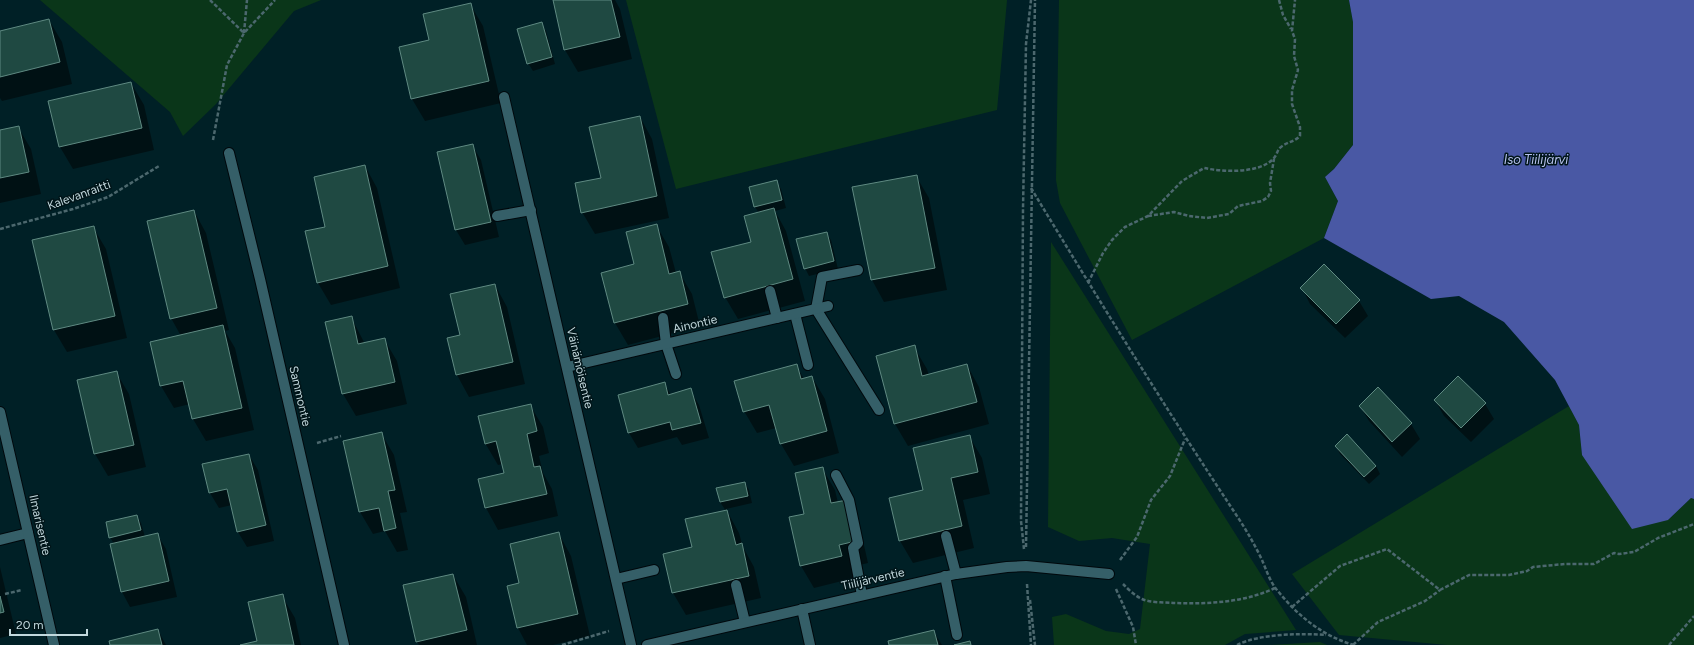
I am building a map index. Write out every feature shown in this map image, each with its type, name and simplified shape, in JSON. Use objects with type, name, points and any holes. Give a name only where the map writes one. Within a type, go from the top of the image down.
[{"type":"street","name":"Väinämöisentie","points":[[504,97],[631,645]]},
{"type":"street","name":"Sammontie","points":[[229,152],[260,279],[344,645]]},
{"type":"street","points":[[497,216],[531,210]]},
{"type":"street","points":[[858,270],[822,277],[816,309],[879,410]]},
{"type":"street","points":[[770,291],[777,318]]},
{"type":"street","name":"Ainontie","points":[[567,367],[828,306]]},
{"type":"street","points":[[795,314],[808,365]]},
{"type":"street","points":[[663,318],[666,344],[676,374]]},
{"type":"street","name":"Ilmarisentie","points":[[0,412],[54,645]]},
{"type":"street","points":[[836,475],[849,500],[858,543],[853,548],[862,596]]},
{"type":"street","points":[[0,540],[28,533]]},
{"type":"street","points":[[946,536],[956,574]]},
{"type":"street","name":"Tiilijärventie","points":[[647,645],[956,574],[1026,566],[1109,574]]},
{"type":"street","points":[[616,579],[654,570]]},
{"type":"street","points":[[945,576],[957,635]]},
{"type":"street","points":[[736,585],[745,622]]},
{"type":"street","points":[[802,609],[810,645]]},
{"type":"path","points":[[210,0],[244,33]]},
{"type":"path","points":[[244,33],[247,0]]},
{"type":"path","points":[[213,140],[228,65],[244,33],[275,0]]},
{"type":"path","points":[[1031,0],[1026,44],[1021,521],[1035,645]]},
{"type":"path","points":[[1031,645],[1026,566],[1035,0]]},
{"type":"path","points":[[1088,283],[1103,253],[1112,240],[1125,227],[1148,216],[1174,212],[1189,216],[1207,218],[1229,214],[1238,206],[1262,201],[1268,197],[1271,191],[1270,183],[1274,159],[1280,148],[1295,141],[1300,136],[1300,127],[1292,104],[1292,90],[1298,70],[1294,56],[1295,39],[1292,30],[1283,15],[1279,0]]},
{"type":"path","points":[[1292,30],[1295,0]]},
{"type":"path","points":[[1148,216],[1182,182],[1204,168],[1217,171],[1251,170],[1263,166],[1274,159]]},
{"type":"path","name":"Kalevanraitti","points":[[0,229],[72,209],[108,197],[159,166]]},
{"type":"path","points":[[1031,187],[1088,283],[1248,533],[1275,588],[1305,619],[1327,635],[1353,645],[1378,622],[1425,601],[1440,590],[1469,575],[1509,575],[1527,571],[1533,567],[1565,564],[1594,564],[1614,554],[1634,552],[1658,538],[1694,524]]},
{"type":"path","points":[[299,448],[341,436]]},
{"type":"path","points":[[1109,574],[1137,537],[1151,500],[1170,476],[1186,438]]},
{"type":"path","points":[[1292,607],[1340,566],[1387,549],[1440,590]]},
{"type":"path","points":[[1109,574],[1142,599],[1158,602],[1219,603],[1261,595],[1275,588]]},
{"type":"path","points":[[1109,574],[1132,627],[1136,645]]},
{"type":"path","points":[[1669,645],[1694,616]]},
{"type":"path","points":[[1237,645],[1247,640],[1305,633],[1327,635]]},
{"type":"green space","points":[[40,0],[321,0],[294,11],[216,104],[183,136],[170,112]]},
{"type":"green space","points":[[626,0],[1007,0],[997,110],[676,189]]},
{"type":"green space","points":[[1059,0],[1349,0],[1353,22],[1353,145],[1334,169],[1325,177],[1338,201],[1324,238],[1132,340],[1060,203],[1056,180]]},
{"type":"green space","points":[[1051,242],[1296,630],[1245,634],[1225,645],[1054,645],[1052,617],[1066,614],[1106,631],[1129,634],[1140,629],[1150,544],[1112,538],[1079,541],[1048,527]]},
{"type":"green space","points":[[1569,406],[1579,425],[1582,455],[1668,520],[1691,498],[1694,499],[1694,645],[1447,645],[1339,635],[1292,574]]},
{"type":"green space","points":[[1320,642],[1327,645],[1268,645]]},
{"type":"water","name":"Iso Tiilijärvi","points":[[1349,0],[1694,0],[1694,499],[1691,498],[1668,520],[1632,529],[1582,455],[1579,425],[1555,380],[1504,322],[1459,296],[1431,299],[1324,238],[1338,201],[1325,177],[1334,169],[1353,145],[1353,22]]},
{"type":"building","points":[[553,0],[611,0],[620,37],[564,50]]},
{"type":"building","points":[[471,3],[489,81],[411,99],[399,47],[429,40],[423,14]]},
{"type":"building","points":[[49,19],[60,62],[0,77],[0,31]]},
{"type":"building","points":[[542,22],[552,57],[527,64],[517,29]]},
{"type":"building","points":[[131,82],[142,128],[59,147],[48,101]]},
{"type":"building","points":[[640,116],[657,196],[581,213],[575,183],[601,178],[589,127]]},
{"type":"building","points":[[19,126],[29,172],[0,178],[0,130]]},
{"type":"building","points":[[473,144],[491,222],[455,230],[437,152]]},
{"type":"building","points":[[365,165],[388,266],[317,283],[305,231],[325,227],[314,177]]},
{"type":"building","points":[[917,175],[935,268],[871,280],[852,187]]},
{"type":"building","points":[[777,180],[782,200],[754,207],[749,187]]},
{"type":"building","points":[[774,208],[793,279],[724,298],[711,252],[751,242],[744,216]]},
{"type":"building","points":[[194,210],[217,308],[170,319],[147,221]]},
{"type":"building","points":[[657,224],[669,274],[680,271],[688,304],[614,323],[601,273],[634,264],[626,232]]},
{"type":"building","points":[[94,226],[115,316],[53,330],[32,240]]},
{"type":"building","points":[[827,232],[834,261],[804,269],[796,239]]},
{"type":"building","points":[[1324,264],[1360,300],[1336,324],[1300,288]]},
{"type":"building","points":[[495,284],[513,362],[456,375],[447,338],[460,335],[450,294]]},
{"type":"building","points":[[352,316],[358,344],[385,338],[395,382],[342,394],[325,322]]},
{"type":"building","points":[[223,325],[242,408],[192,419],[183,381],[160,386],[150,342]]},
{"type":"building","points":[[915,345],[922,376],[967,364],[977,402],[894,424],[876,356]]},
{"type":"building","points":[[797,364],[801,379],[812,376],[827,431],[780,444],[769,405],[743,412],[734,381]]},
{"type":"building","points":[[117,371],[134,445],[94,454],[77,380]]},
{"type":"building","points":[[1458,376],[1486,403],[1461,428],[1434,400]]},
{"type":"building","points":[[665,382],[668,395],[691,388],[701,423],[672,430],[670,422],[628,433],[618,395]]},
{"type":"building","points":[[1378,387],[1412,423],[1392,442],[1359,406]]},
{"type":"building","points":[[531,404],[537,431],[527,434],[534,467],[540,466],[547,494],[485,508],[478,479],[504,473],[496,441],[485,444],[478,416]]},
{"type":"building","points":[[382,432],[395,490],[388,491],[396,528],[384,531],[379,508],[359,512],[343,441]]},
{"type":"building","points":[[1347,434],[1376,466],[1364,477],[1335,446]]},
{"type":"building","points":[[970,435],[978,472],[951,478],[962,526],[899,541],[889,498],[923,490],[913,448]]},
{"type":"building","points":[[249,454],[266,525],[237,532],[227,489],[209,493],[202,464]]},
{"type":"building","points":[[823,467],[831,503],[847,500],[856,541],[839,545],[842,556],[800,566],[789,517],[804,514],[795,473]]},
{"type":"building","points":[[745,482],[748,496],[720,502],[716,488]]},
{"type":"building","points":[[727,510],[736,545],[742,543],[749,576],[672,593],[663,554],[692,547],[685,519]]},
{"type":"building","points":[[137,515],[141,530],[109,538],[106,522]]},
{"type":"building","points":[[559,532],[578,614],[517,628],[507,586],[519,583],[510,544]]},
{"type":"building","points":[[158,533],[169,581],[121,592],[110,544]]},
{"type":"building","points":[[453,574],[467,630],[416,642],[403,585]]},
{"type":"building","points":[[283,594],[294,645],[240,645],[257,641],[248,602]]},
{"type":"building","points":[[0,596],[4,612],[0,613]]},
{"type":"building","points":[[158,629],[162,645],[110,645],[109,641]]},
{"type":"building","points":[[934,630],[938,645],[889,645],[888,641]]},
{"type":"building","points":[[970,641],[971,645],[954,645]]}]
